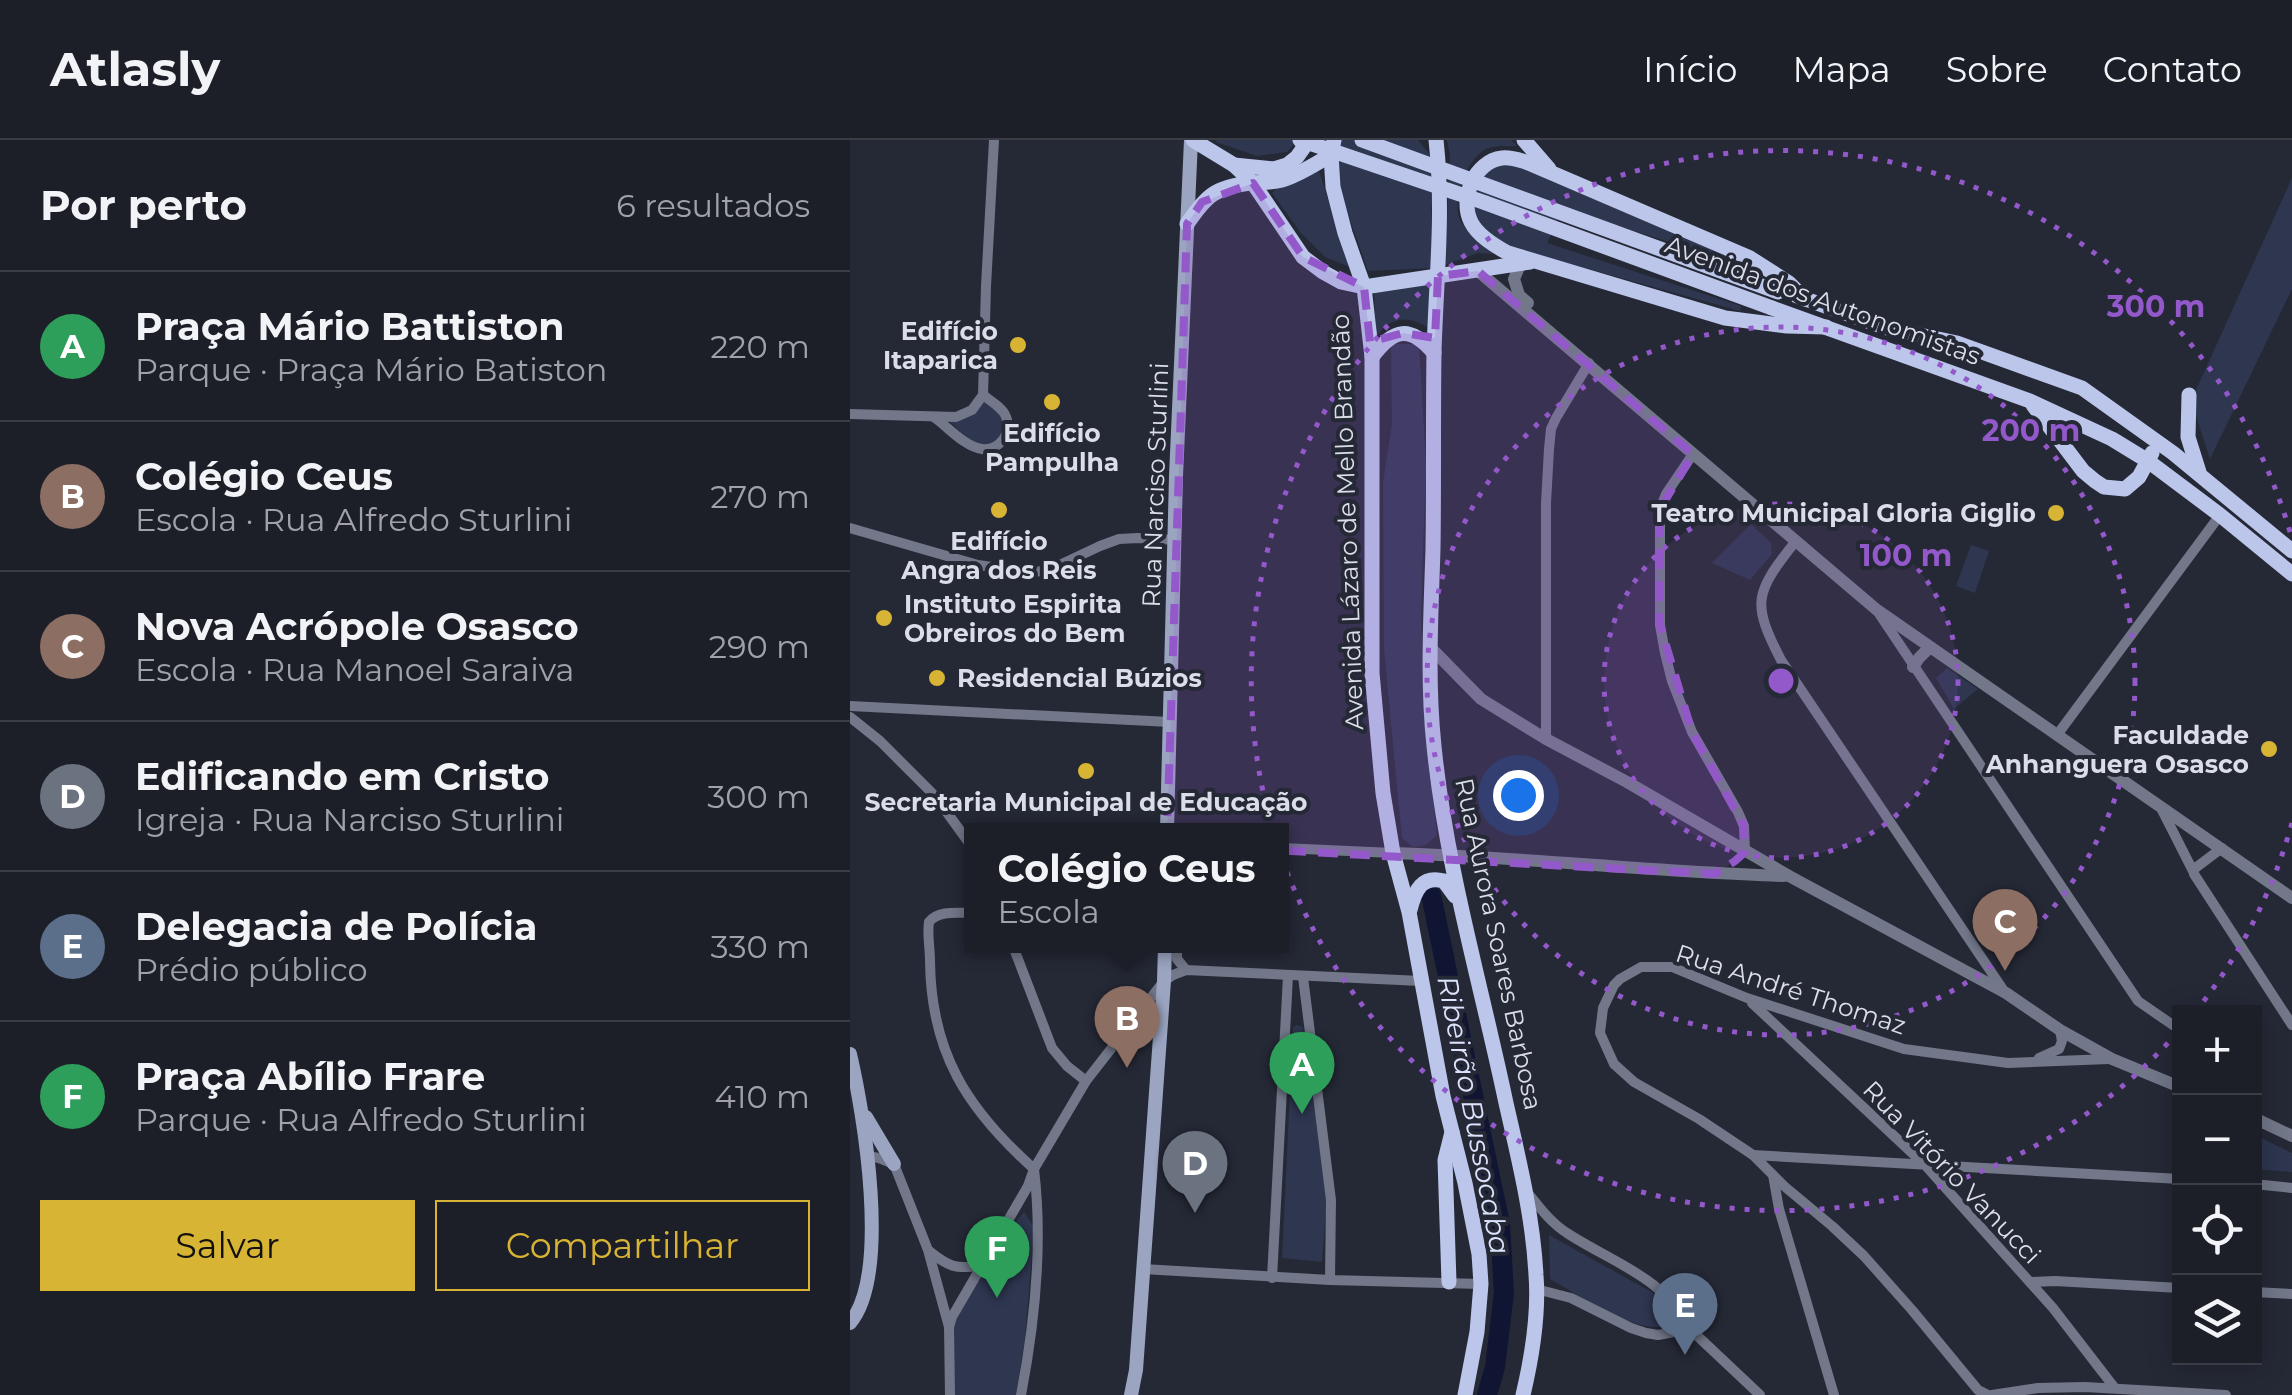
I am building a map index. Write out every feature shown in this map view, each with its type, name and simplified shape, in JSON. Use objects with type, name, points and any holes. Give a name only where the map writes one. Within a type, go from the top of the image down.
[{"type":"main road","points":[[1192,140],[1234,165],[1253,183],[1303,257],[1341,282],[1364,287],[1527,263]]},
{"type":"main road","name":"Rua Narciso Sturlini","points":[[1167,823],[1176,476],[1192,140]]},
{"type":"main road","name":"Avenida dos Autonomistas","points":[[1300,140],[1484,202],[2030,402],[2112,439],[2148,461],[2292,574]]},
{"type":"main road","points":[[1234,165],[1274,170],[1297,157],[1309,140]]},
{"type":"main road","name":"Avenida dos Autonomistas","points":[[1362,140],[1778,292],[1888,328],[1957,343],[2082,388],[2158,442],[2292,551]]},
{"type":"main road","points":[[1428,140],[1437,148]]},
{"type":"main road","points":[[1524,140],[1556,175]]},
{"type":"main road","points":[[1187,224],[1208,195],[1233,186],[1290,178],[1332,148]]},
{"type":"main road","name":"Avenida Lázaro de Mello Brandão","points":[[1332,148],[1333,188],[1364,287],[1372,358],[1372,674],[1380,760],[1393,853],[1409,912],[1478,1249],[1481,1284],[1477,1332],[1465,1395]]},
{"type":"main road","name":"Rua Aurora Soares Barbosa","points":[[1437,148],[1431,648],[1434,746],[1449,855],[1525,1188],[1533,1241],[1536,1289],[1532,1347],[1523,1395]]},
{"type":"main road","points":[[1805,299],[1750,258],[1526,162],[1500,158],[1489,162],[1477,173],[1468,192],[1467,207],[1477,230],[1494,245],[1527,263],[1725,318],[1826,327]]},
{"type":"main road","points":[[1372,358],[1392,336],[1402,333],[1414,335],[1434,354]]},
{"type":"main road","points":[[2189,395],[2188,437],[2200,476]]},
{"type":"main road","points":[[2030,402],[2084,470],[2104,488],[2125,488],[2139,477],[2158,442]]},
{"type":"main road","points":[[1409,912],[1417,890],[1432,878],[1444,881],[1460,904]]},
{"type":"main road","points":[[1131,1395],[1136,1370],[1165,953]]},
{"type":"main road","points":[[850,1054],[863,1112],[871,1244],[862,1304],[850,1322]]},
{"type":"main road","points":[[863,1112],[894,1164]]},
{"type":"main road","points":[[1449,1282],[1445,1160],[1452,1132]]},
{"type":"street","points":[[850,414],[956,417],[972,410],[984,396],[994,140]]},
{"type":"street","points":[[1527,263],[1514,280],[1520,295],[1555,335]]},
{"type":"street","points":[[1478,271],[1877,610],[2292,898]]},
{"type":"street","points":[[1546,739],[1548,449],[1556,418],[1589,363]]},
{"type":"street","points":[[934,417],[972,446],[994,448],[1004,440],[1007,419],[1005,412],[984,396]]},
{"type":"street","points":[[1693,454],[1660,509],[1660,626],[1672,681],[1692,732],[1744,826],[1745,852]]},
{"type":"street","points":[[2056,735],[2220,515]]},
{"type":"street","points":[[850,528],[978,565],[1026,572],[1047,571],[1119,540],[1176,540]]},
{"type":"street","points":[[1795,542],[1772,572],[1760,600],[1765,630],[2006,993]]},
{"type":"street","points":[[1877,610],[2138,1000],[2172,1024]]},
{"type":"street","points":[[1914,667],[1930,647]]},
{"type":"street","points":[[1431,648],[1482,699],[1546,739],[2006,993],[2112,1059],[2172,1084]]},
{"type":"street","points":[[850,706],[1170,722]]},
{"type":"street","points":[[850,717],[935,796],[964,836]]},
{"type":"street","points":[[2161,806],[2193,871],[2292,1025]]},
{"type":"street","points":[[1289,848],[1788,876]]},
{"type":"street","points":[[2193,871],[2222,848]]},
{"type":"street","points":[[1715,874],[1745,852]]},
{"type":"street","points":[[964,913],[942,914],[929,922],[933,1006],[951,1066],[981,1117],[1034,1169],[1038,1240],[1022,1395]]},
{"type":"street","points":[[1017,953],[1052,1048],[1086,1082]]},
{"type":"street","points":[[1177,953],[1186,970]]},
{"type":"street","name":"Rua André Thomaz","points":[[1991,1395],[1978,1390],[1864,1256],[1753,1156],[1634,1082],[1614,1064],[1600,1033],[1603,1008],[1614,985],[1641,967],[1672,967],[1747,998],[1927,1054],[2008,1063],[2112,1059]]},
{"type":"street","points":[[949,1328],[1034,1169],[1086,1082],[1164,981],[1186,970],[1421,981]]},
{"type":"street","points":[[1272,1278],[1288,976]]},
{"type":"street","points":[[1303,977],[1332,1200],[1330,1280]]},
{"type":"street","name":"Rua Vitório Vanucci","points":[[1747,998],[1924,1165],[2030,1282],[2114,1388]]},
{"type":"street","points":[[1286,1020],[1308,1020]]},
{"type":"street","name":"Rua André Thomaz","points":[[2008,1063],[2044,1057],[2059,1049],[2060,1030]]},
{"type":"street","points":[[2262,1122],[2292,1136]]},
{"type":"street","points":[[1753,1156],[2172,1179]]},
{"type":"street","points":[[868,1163],[894,1164],[928,1250],[949,1328],[950,1395]]},
{"type":"street","points":[[1773,1175],[1834,1395]]},
{"type":"street","points":[[2262,1185],[2292,1188]]},
{"type":"street","points":[[1525,1188],[1564,1231],[1662,1290],[1690,1329],[1760,1395]]},
{"type":"street","points":[[928,1250],[956,1268],[980,1266]]},
{"type":"street","points":[[1143,1268],[1272,1278],[1481,1284]]},
{"type":"street","points":[[2030,1282],[2172,1287]]},
{"type":"street","points":[[1536,1289],[1571,1298],[1646,1333],[1658,1335],[1690,1329]]},
{"type":"street","points":[[2262,1292],[2292,1294]]},
{"type":"street","points":[[1991,1395],[2038,1388],[2226,1395]]},
{"type":"highlighted area","points":[[1253,183],[1303,257],[1364,287],[1370,342],[1403,333],[1435,338],[1438,276],[1478,271],[1693,454],[1660,509],[1660,625],[1692,732],[1744,826],[1745,852],[1735,861],[1715,874],[1199,846],[1167,835],[1187,224],[1202,202]]},
{"type":"shaded area","points":[[1217,140],[1298,140],[1287,152],[1257,156]]},
{"type":"shaded area","points":[[1339,140],[1418,140],[1431,156],[1431,268],[1368,271],[1341,188]]},
{"type":"shaded area","points":[[1447,140],[1511,140],[1517,146],[1493,147],[1479,154],[1467,170],[1459,192],[1460,220],[1494,254],[1478,253],[1445,265],[1450,156]]},
{"type":"shaded area","points":[[1492,162],[1522,162],[1551,181],[1740,260],[1737,263],[1563,209],[1547,243],[1741,306],[1740,311],[1506,244],[1486,228],[1473,207],[1476,190]]},
{"type":"shaded area","points":[[1319,171],[1350,267],[1325,257],[1301,233],[1272,193],[1279,185]]},
{"type":"shaded area","points":[[2292,178],[2292,289],[2210,459],[2191,401]]},
{"type":"shaded area","points":[[1434,280],[1431,330],[1416,321],[1401,320],[1387,325],[1376,338],[1374,291]]},
{"type":"shaded area","points":[[1391,344],[1419,344],[1426,464],[1421,611],[1423,696],[1437,835],[1426,845],[1413,847],[1402,838],[1384,649],[1383,483],[1392,424]]},
{"type":"shaded area","points":[[986,400],[1000,416],[1002,433],[993,445],[974,444],[949,421],[970,416]]},
{"type":"shaded area","points":[[1751,524],[1771,543],[1772,554],[1750,580],[1712,563]]},
{"type":"shaded area","points":[[1971,545],[1989,551],[1975,593],[1956,586]]},
{"type":"shaded area","points":[[1947,668],[1978,689],[1954,709],[1936,678]]},
{"type":"shaded area","points":[[1296,1025],[1303,1027],[1327,1200],[1322,1262],[1282,1258]]},
{"type":"shaded area","points":[[2262,1138],[2292,1153],[2292,1172],[2262,1170]]},
{"type":"shaded area","points":[[1024,1212],[1034,1227],[1016,1395],[954,1395],[953,1327],[987,1257]]},
{"type":"shaded area","points":[[1549,1235],[1664,1299],[1681,1321],[1666,1327],[1632,1323],[1550,1279]]},
{"type":"waterway","name":"Ribeirão Bussocaba","points":[[1431,895],[1500,1224],[1504,1293],[1495,1367],[1487,1395]]},
{"type":"place","name":"Edifício Itaparica","points":[[1018,345]]},
{"type":"place","name":"Edifício Pampulha","points":[[1052,402]]},
{"type":"place","name":"Edifício Angra dos Reis","points":[[999,510]]},
{"type":"place","name":"Teatro Municipal Gloria Giglio","points":[[2056,513]]},
{"type":"place","name":"Instituto Espirita Obreiros do Bem","points":[[884,618]]},
{"type":"place","name":"Residencial Búzios","points":[[937,678]]},
{"type":"place","name":"Faculdade Anhanguera Osasco","points":[[2269,749]]},
{"type":"place","name":"Secretaria Municipal de Educação","points":[[1086,771]]},
{"type":"place","name":"Nova Acrópole Osasco","points":[[2005,971]]},
{"type":"place","name":"Colégio Ceus","points":[[1127,1068]]},
{"type":"place","name":"Praça Mário Battiston","points":[[1302,1114]]},
{"type":"place","name":"Edificando em Cristo","points":[[1195,1213]]},
{"type":"place","name":"Praça Abílio Frare","points":[[997,1298]]},
{"type":"place","name":"Delegacia de Polícia","points":[[1685,1355]]}]
